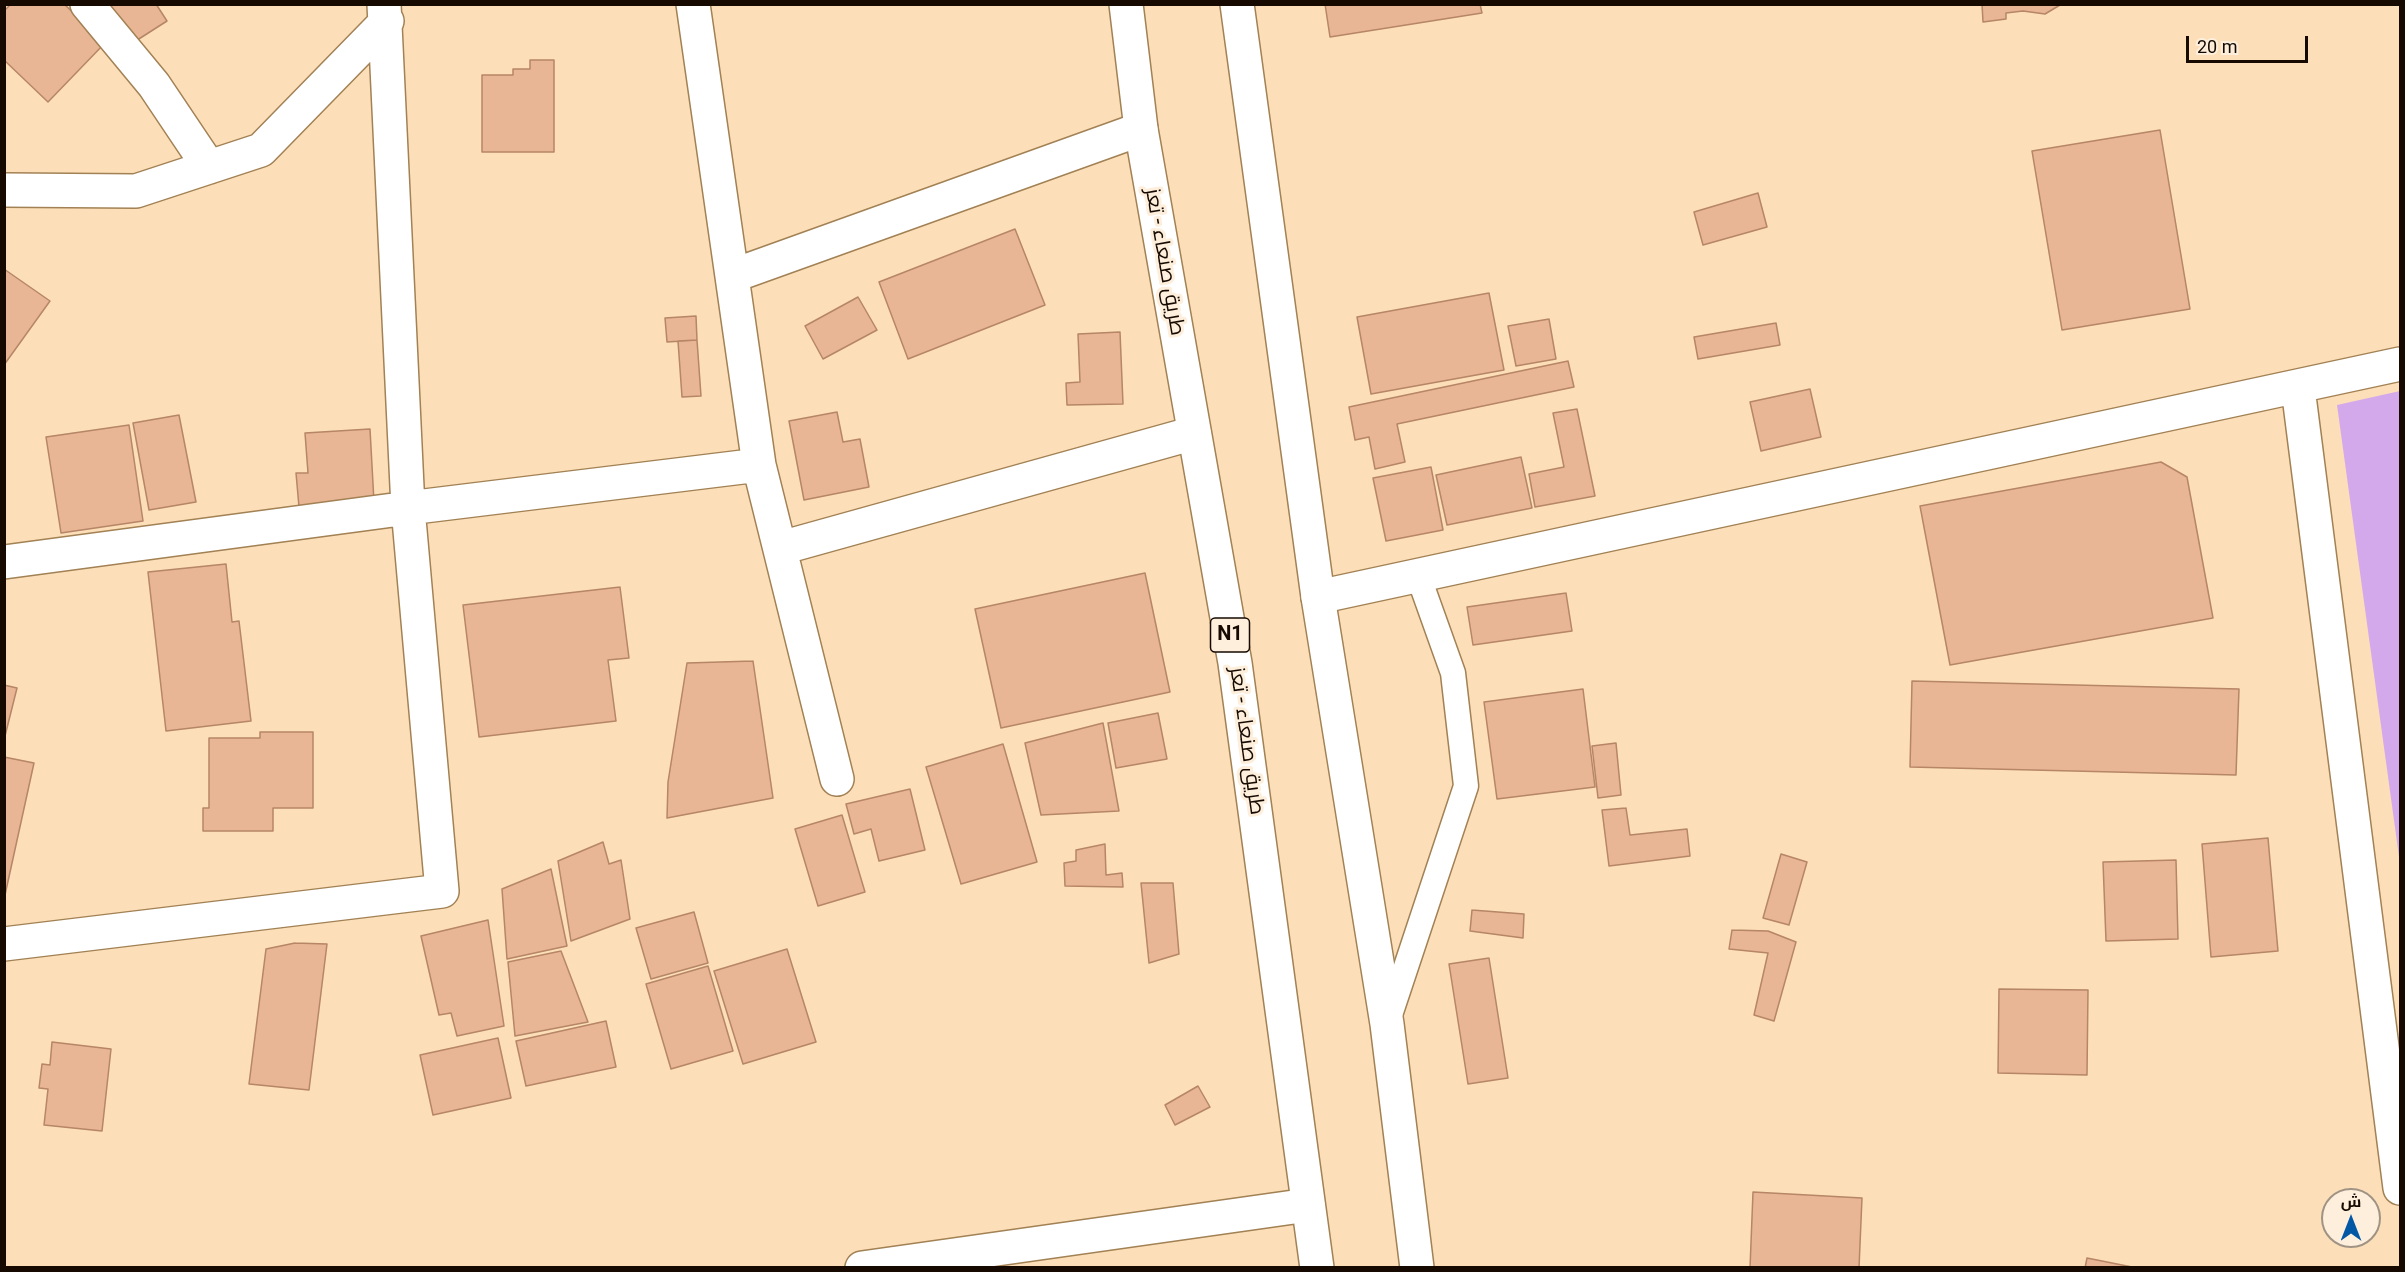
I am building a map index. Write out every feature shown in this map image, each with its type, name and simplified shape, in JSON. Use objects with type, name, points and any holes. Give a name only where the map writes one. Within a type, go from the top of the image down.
[{"type":"main road","points":[[87,4],[154,85],[209,167]]},
{"type":"main road","points":[[693,4],[759,465],[837,779]]},
{"type":"main road","name":"طريق صنعاء - تعز","points":[[1126,4],[1141,129],[1235,663],[1317,1268]]},
{"type":"main road","points":[[1237,4],[1318,597],[1387,1024],[1417,1268]]},
{"type":"main road","points":[[4,190],[136,191],[261,150],[386,13]]},
{"type":"main road","points":[[4,944],[442,891],[408,508],[386,13]]},
{"type":"main road","points":[[732,276],[1141,129]]},
{"type":"main road","points":[[1318,597],[2298,388],[2400,364]]},
{"type":"main road","points":[[2298,388],[2400,1188]]},
{"type":"main road","points":[[781,548],[1194,434]]},
{"type":"main road","points":[[4,562],[408,508],[759,465]]},
{"type":"main road","points":[[862,1268],[1308,1205]]},
{"type":"lane","points":[[1387,1024],[1466,786],[1453,673],[1418,575]]},
{"type":"shaded area","points":[[2400,391],[2400,864],[2337,405]]},
{"type":"building","points":[[11,4],[64,4],[105,43],[48,102],[4,60],[4,11]]},
{"type":"building","points":[[104,4],[156,4],[167,21],[131,44]]},
{"type":"building","points":[[1325,4],[1480,4],[1482,13],[1330,37]]},
{"type":"building","points":[[1982,4],[2067,4],[2060,5],[2045,14],[2023,11],[2006,13],[2006,19],[1983,22]]},
{"type":"building","points":[[530,60],[554,60],[554,152],[482,152],[482,75],[513,75],[513,69],[530,69]]},
{"type":"building","points":[[2160,130],[2190,309],[2062,330],[2032,151]]},
{"type":"building","points":[[1758,193],[1767,227],[1703,245],[1694,212]]},
{"type":"building","points":[[1015,229],[1045,305],[908,359],[879,282]]},
{"type":"building","points":[[4,269],[50,301],[4,365]]},
{"type":"building","points":[[1489,293],[1504,370],[1371,394],[1357,317]]},
{"type":"building","points":[[858,297],[877,330],[823,359],[805,326]]},
{"type":"building","points":[[696,316],[697,340],[667,342],[665,318]]},
{"type":"building","points":[[1549,319],[1556,359],[1516,366],[1508,326]]},
{"type":"building","points":[[1776,323],[1780,345],[1698,359],[1694,337]]},
{"type":"building","points":[[1120,332],[1123,404],[1067,405],[1066,383],[1080,382],[1078,334]]},
{"type":"building","points":[[697,340],[701,396],[682,397],[678,341]]},
{"type":"building","points":[[1568,361],[1574,387],[1397,424],[1405,462],[1375,469],[1369,437],[1355,440],[1349,407]]},
{"type":"building","points":[[1810,389],[1821,437],[1761,451],[1750,402]]},
{"type":"building","points":[[1577,409],[1595,496],[1535,507],[1529,474],[1564,467],[1553,413]]},
{"type":"building","points":[[837,412],[843,442],[860,439],[869,487],[804,500],[789,421]]},
{"type":"building","points":[[179,415],[196,502],[149,510],[133,423]]},
{"type":"building","points":[[129,425],[143,521],[61,533],[46,437]]},
{"type":"building","points":[[370,429],[374,502],[299,507],[296,473],[308,473],[305,433]]},
{"type":"building","points":[[1521,457],[1532,508],[1447,525],[1436,475]]},
{"type":"building","points":[[2161,462],[2187,477],[2213,618],[1950,665],[1920,506]]},
{"type":"building","points":[[1431,467],[1443,530],[1386,541],[1373,478]]},
{"type":"building","points":[[226,564],[232,622],[239,621],[251,721],[166,731],[148,572]]},
{"type":"building","points":[[1145,573],[1170,692],[1001,728],[975,609]]},
{"type":"building","points":[[620,587],[629,658],[608,660],[616,721],[479,737],[463,605]]},
{"type":"building","points":[[1566,593],[1572,631],[1473,645],[1467,607]]},
{"type":"building","points":[[753,661],[773,798],[667,818],[668,782],[687,663]]},
{"type":"building","points":[[1912,681],[2239,689],[2236,775],[1910,767]]},
{"type":"building","points":[[4,685],[17,688],[4,740]]},
{"type":"building","points":[[1583,689],[1595,787],[1497,799],[1484,702]]},
{"type":"building","points":[[1158,713],[1167,759],[1116,768],[1108,723]]},
{"type":"building","points":[[1103,723],[1119,811],[1041,815],[1025,743]]},
{"type":"building","points":[[260,732],[313,732],[313,808],[273,808],[273,831],[203,831],[203,808],[209,808],[209,738],[260,738]]},
{"type":"building","points":[[1616,743],[1621,795],[1598,798],[1592,746]]},
{"type":"building","points":[[1003,744],[1037,862],[961,884],[926,767]]},
{"type":"building","points":[[4,757],[34,763],[5,895],[4,895]]},
{"type":"building","points":[[910,789],[925,850],[879,861],[871,829],[854,834],[846,804]]},
{"type":"building","points":[[1626,808],[1630,835],[1687,829],[1690,856],[1609,866],[1602,810]]},
{"type":"building","points":[[842,815],[865,892],[818,906],[795,829]]},
{"type":"building","points":[[2268,838],[2278,951],[2211,957],[2202,844]]},
{"type":"building","points":[[603,842],[609,864],[621,860],[630,919],[571,941],[558,861]]},
{"type":"building","points":[[1105,844],[1106,875],[1122,873],[1123,887],[1065,886],[1064,863],[1076,861],[1076,850]]},
{"type":"building","points":[[1781,854],[1807,862],[1789,925],[1763,918]]},
{"type":"building","points":[[2176,860],[2178,939],[2106,941],[2103,862]]},
{"type":"building","points":[[551,869],[567,946],[507,959],[502,889]]},
{"type":"building","points":[[1141,883],[1173,883],[1179,954],[1149,963]]},
{"type":"building","points":[[1472,910],[1524,914],[1523,938],[1470,931]]},
{"type":"building","points":[[694,912],[708,963],[651,979],[636,928]]},
{"type":"building","points":[[488,920],[504,1026],[457,1036],[451,1013],[439,1015],[421,936]]},
{"type":"building","points":[[1732,930],[1768,931],[1796,942],[1774,1021],[1754,1015],[1768,953],[1729,949]]},
{"type":"building","points":[[295,943],[327,944],[309,1090],[249,1084],[266,949]]},
{"type":"building","points":[[787,949],[816,1042],[743,1064],[714,971]]},
{"type":"building","points":[[561,951],[588,1022],[515,1036],[508,962]]},
{"type":"building","points":[[1489,958],[1508,1078],[1468,1084],[1449,964]]},
{"type":"building","points":[[708,966],[733,1051],[671,1069],[646,984]]},
{"type":"building","points":[[1999,989],[2088,990],[2087,1075],[1998,1073]]},
{"type":"building","points":[[606,1021],[616,1067],[526,1086],[516,1041]]},
{"type":"building","points":[[498,1038],[511,1098],[433,1115],[420,1055]]},
{"type":"building","points":[[52,1042],[111,1049],[102,1131],[44,1125],[48,1089],[39,1088],[42,1064],[50,1065]]},
{"type":"building","points":[[1198,1086],[1210,1107],[1175,1125],[1165,1105]]},
{"type":"building","points":[[1753,1192],[1862,1198],[1859,1268],[1750,1268]]},
{"type":"building","points":[[2087,1258],[2137,1268],[2085,1268]]}]
